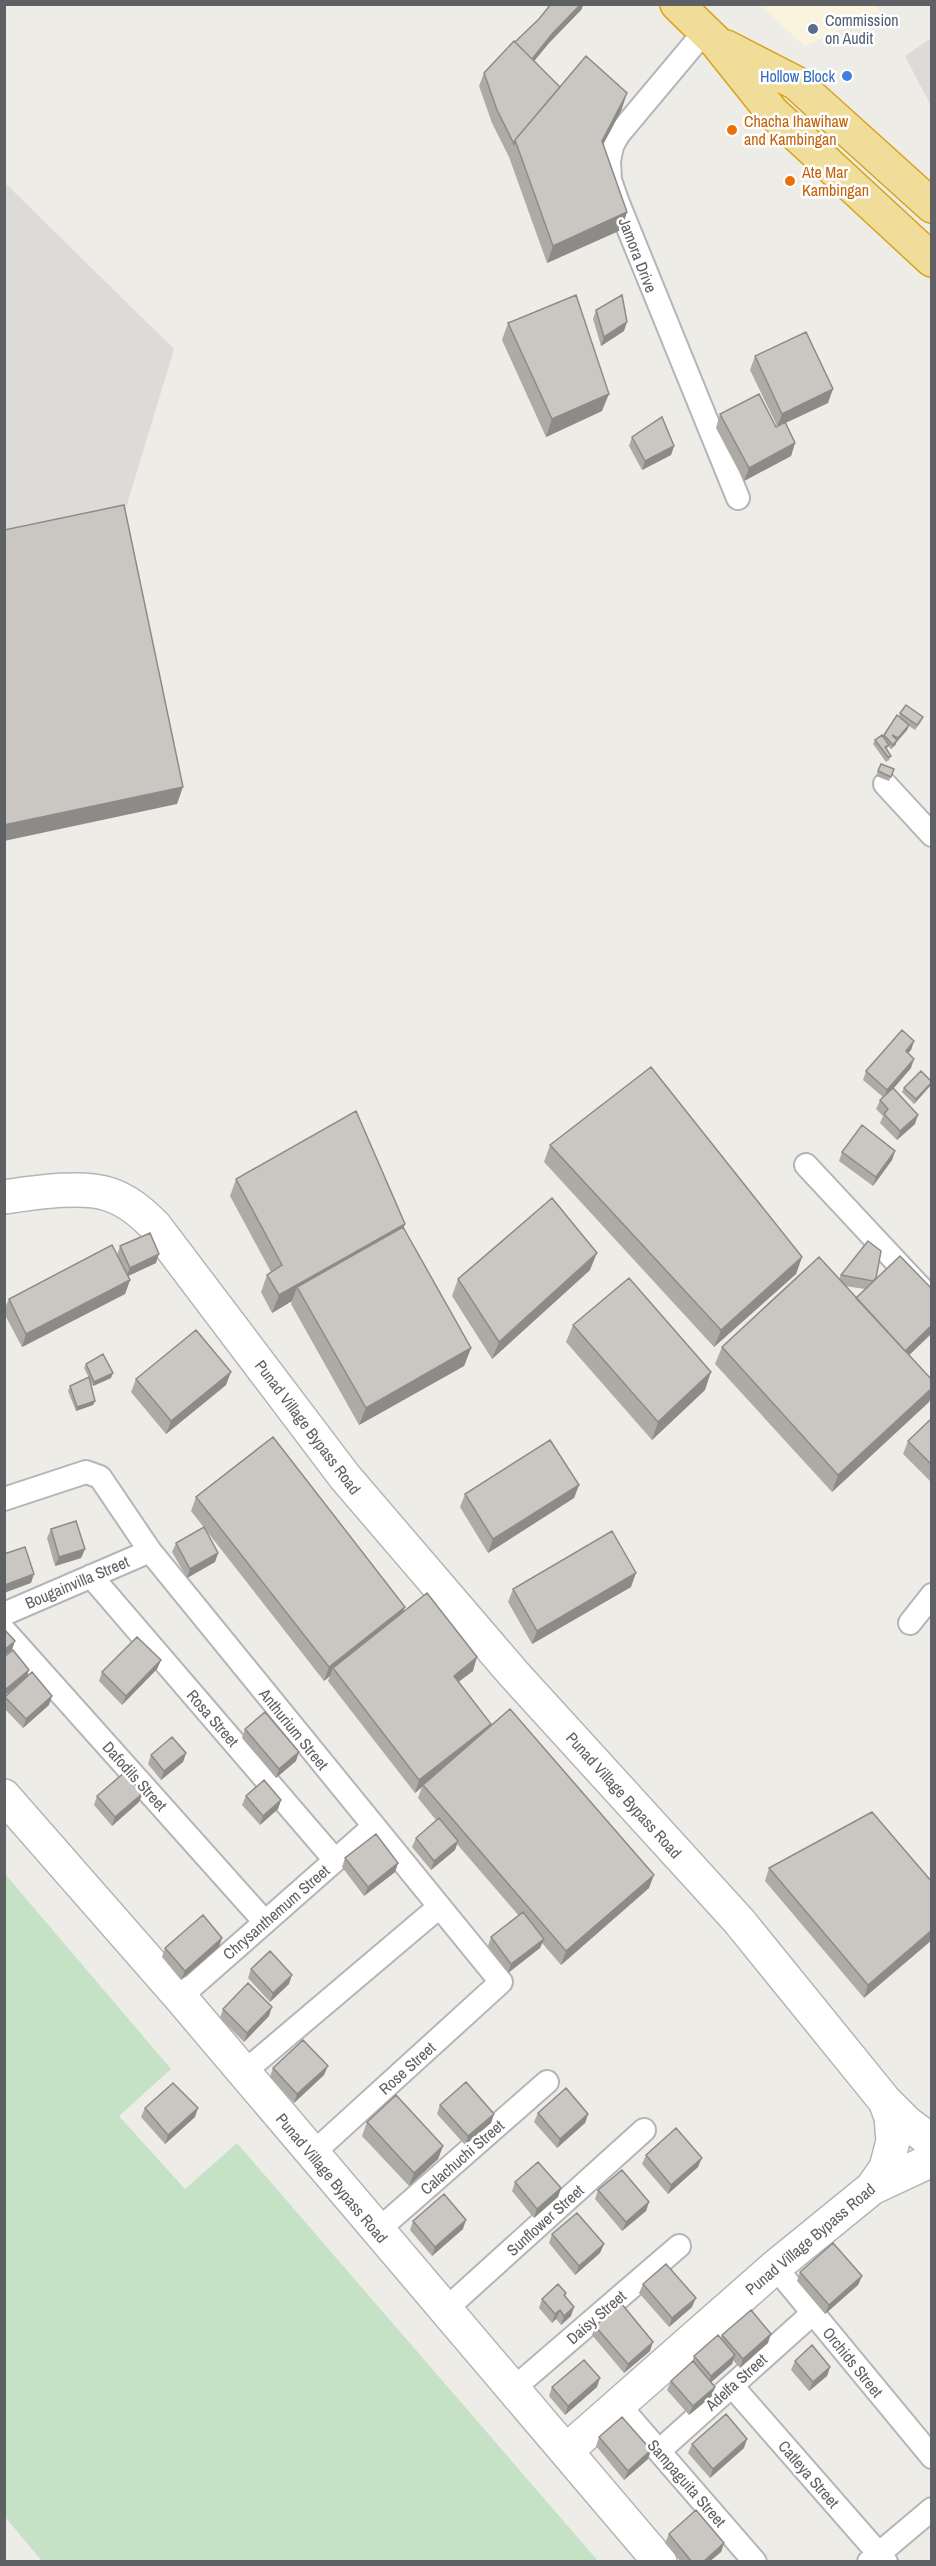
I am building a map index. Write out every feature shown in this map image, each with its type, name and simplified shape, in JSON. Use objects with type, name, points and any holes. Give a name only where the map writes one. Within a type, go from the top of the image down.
[{"type":"highway","points":[[677,4],[710,36],[772,112],[932,260]]},
{"type":"highway","points":[[710,36],[796,82],[932,206]]},
{"type":"main road","name":"Punad Village Bypass Road","points":[[4,1197],[66,1192],[107,1193],[141,1212],[155,1226],[345,1477],[500,1658],[739,1921],[885,2101],[893,2124],[893,2142],[886,2168],[872,2188],[775,2267],[566,2451]]},
{"type":"main road","name":"Punad Village Bypass Road","points":[[4,1796],[180,1997],[660,2562]]},
{"type":"main road","points":[[885,2101],[906,2122],[932,2142]]},
{"type":"main road","points":[[872,2188],[932,2160]]},
{"type":"street","name":"Jamora Drive","points":[[710,36],[618,135],[612,146],[609,161],[610,180],[632,242],[738,498]]},
{"type":"street","points":[[885,784],[932,835]]},
{"type":"street","points":[[806,1165],[932,1300]]},
{"type":"street","name":"Anthurium Street","points":[[4,1499],[78,1475],[93,1473],[105,1483],[150,1551],[501,1982]]},
{"type":"street","name":"Bougainvilla Street","points":[[4,1614],[150,1551]]},
{"type":"street","name":"Rosa Street","points":[[91,1576],[335,1860]]},
{"type":"street","points":[[910,1623],[932,1595]]},
{"type":"street","name":"Dafodils Street","points":[[4,1630],[265,1922]]},
{"type":"street","name":"Chrysanthemum Street","points":[[180,1997],[373,1827]]},
{"type":"street","points":[[244,2072],[439,1907]]},
{"type":"street","name":"Rose Street","points":[[312,2154],[501,1982]]},
{"type":"street","name":"Calachuchi Street","points":[[377,2231],[547,2082]]},
{"type":"street","name":"Sunflower Street","points":[[446,2309],[645,2130]]},
{"type":"street","name":"Daisy Street","points":[[513,2389],[679,2246]]},
{"type":"street","name":"Orchids Street","points":[[775,2267],[932,2457]]},
{"type":"street","name":"Adelfa Street","points":[[659,2451],[813,2313]]},
{"type":"street","name":"Catleya Street","points":[[732,2386],[878,2559]]},
{"type":"street","name":"Sampaguita Street","points":[[618,2404],[755,2562]]},
{"type":"street","points":[[878,2559],[932,2509]]},
{"type":"shaded area","name":"Commission on Audit","points":[[759,5],[876,5],[879,11],[805,46]]},
{"type":"shaded area","points":[[931,38],[931,106],[905,56]]},
{"type":"shaded area","points":[[4,182],[174,349],[125,511],[4,537]]},
{"type":"green space","points":[[5,1874],[171,2069],[119,2116],[185,2189],[237,2143],[598,2561],[42,2561],[5,2517]]},
{"type":"building","points":[[551,4],[581,4],[532,59],[515,42]]},
{"type":"building","points":[[514,41],[560,87],[514,144],[497,110],[484,73]]},
{"type":"building","points":[[586,56],[627,93],[602,141],[627,212],[553,246],[515,140]]},
{"type":"building","points":[[576,295],[609,394],[552,419],[508,323]]},
{"type":"building","points":[[622,295],[627,322],[604,337],[596,310]]},
{"type":"building","points":[[806,332],[833,389],[782,414],[755,356]]},
{"type":"building","points":[[759,394],[776,427],[785,422],[795,443],[749,468],[720,414]]},
{"type":"building","points":[[662,417],[674,446],[645,461],[632,437]]},
{"type":"building","points":[[124,505],[183,787],[4,825],[4,530]]},
{"type":"building","points":[[906,705],[923,717],[917,725],[900,713]]},
{"type":"building","points":[[897,715],[909,725],[898,738],[892,735],[897,740],[893,745],[884,735]]},
{"type":"building","points":[[882,735],[889,745],[885,747],[891,756],[888,757],[875,740]]},
{"type":"building","points":[[881,764],[894,769],[891,777],[878,771]]},
{"type":"building","points":[[902,1030],[914,1041],[906,1051],[914,1059],[887,1090],[866,1071]]},
{"type":"building","points":[[651,1067],[802,1257],[721,1330],[550,1145]]},
{"type":"building","points":[[921,1071],[932,1082],[916,1099],[904,1088]]},
{"type":"building","points":[[893,1088],[918,1115],[900,1131],[884,1114],[888,1109],[880,1100]]},
{"type":"building","points":[[356,1111],[405,1224],[279,1295],[267,1275],[282,1265],[236,1179]]},
{"type":"building","points":[[862,1125],[895,1151],[876,1177],[842,1152]]},
{"type":"building","points":[[552,1198],[597,1253],[499,1342],[458,1279]]},
{"type":"building","points":[[403,1227],[471,1348],[366,1408],[297,1287]]},
{"type":"building","points":[[150,1233],[159,1254],[130,1268],[120,1246]]},
{"type":"building","points":[[868,1241],[881,1251],[876,1278],[873,1281],[841,1275]]},
{"type":"building","points":[[112,1245],[130,1280],[26,1334],[9,1299]]},
{"type":"building","points":[[900,1256],[932,1289],[932,1325],[905,1351],[856,1298]]},
{"type":"building","points":[[819,1257],[932,1380],[932,1388],[838,1475],[722,1347]]},
{"type":"building","points":[[629,1278],[711,1372],[658,1422],[573,1325]]},
{"type":"building","points":[[196,1330],[231,1372],[171,1421],[136,1379]]},
{"type":"building","points":[[103,1354],[113,1373],[94,1382],[86,1364]]},
{"type":"building","points":[[89,1377],[95,1401],[77,1407],[70,1386]]},
{"type":"building","points":[[932,1418],[932,1465],[908,1441]]},
{"type":"building","points":[[273,1437],[405,1607],[329,1667],[196,1497]]},
{"type":"building","points":[[550,1440],[579,1485],[493,1539],[465,1494]]},
{"type":"building","points":[[76,1521],[85,1549],[59,1557],[51,1529]]},
{"type":"building","points":[[204,1527],[218,1553],[190,1569],[176,1543]]},
{"type":"building","points":[[612,1531],[636,1573],[537,1631],[513,1589]]},
{"type":"building","points":[[25,1547],[34,1574],[5,1585],[4,1554]]},
{"type":"building","points":[[427,1593],[477,1657],[454,1676],[491,1724],[419,1780],[333,1668]]},
{"type":"building","points":[[4,1629],[15,1641],[4,1650]]},
{"type":"building","points":[[137,1637],[161,1660],[126,1696],[102,1672]]},
{"type":"building","points":[[13,1650],[29,1670],[6,1689],[4,1687],[4,1657]]},
{"type":"building","points":[[32,1672],[52,1696],[26,1719],[5,1697]]},
{"type":"building","points":[[510,1709],[654,1875],[566,1951],[423,1785]]},
{"type":"building","points":[[265,1712],[299,1752],[279,1769],[245,1729]]},
{"type":"building","points":[[172,1737],[186,1753],[164,1771],[151,1755]]},
{"type":"building","points":[[125,1772],[143,1793],[115,1817],[97,1796]]},
{"type":"building","points":[[264,1780],[281,1800],[263,1816],[246,1796]]},
{"type":"building","points":[[872,1812],[932,1882],[932,1930],[868,1985],[769,1868]]},
{"type":"building","points":[[439,1818],[458,1841],[434,1861],[416,1838]]},
{"type":"building","points":[[376,1834],[398,1863],[368,1887],[345,1858]]},
{"type":"building","points":[[523,1912],[544,1939],[511,1964],[491,1937]]},
{"type":"building","points":[[203,1915],[222,1938],[185,1971],[165,1948]]},
{"type":"building","points":[[270,1951],[292,1975],[273,1993],[251,1969]]},
{"type":"building","points":[[248,1983],[272,2007],[247,2033],[223,2009]]},
{"type":"building","points":[[303,2040],[328,2066],[297,2094],[273,2068]]},
{"type":"building","points":[[466,2082],[494,2114],[468,2136],[440,2105]]},
{"type":"building","points":[[173,2083],[198,2108],[168,2135],[145,2108]]},
{"type":"building","points":[[566,2088],[588,2114],[560,2139],[538,2113]]},
{"type":"building","points":[[396,2095],[443,2146],[414,2173],[367,2122]]},
{"type":"building","points":[[676,2128],[702,2158],[671,2185],[646,2155]]},
{"type":"building","points":[[538,2162],[561,2188],[537,2209],[515,2182]]},
{"type":"building","points":[[622,2170],[649,2202],[626,2222],[598,2190]]},
{"type":"building","points":[[444,2194],[466,2220],[435,2247],[413,2221]]},
{"type":"building","points":[[577,2213],[604,2244],[579,2266],[552,2234]]},
{"type":"building","points":[[833,2243],[862,2276],[829,2305],[800,2272]]},
{"type":"building","points":[[666,2264],[696,2298],[672,2318],[643,2284]]},
{"type":"building","points":[[558,2284],[574,2307],[564,2316],[560,2310],[555,2314],[542,2299]]},
{"type":"building","points":[[621,2303],[653,2342],[628,2364],[595,2326]]},
{"type":"building","points":[[751,2310],[771,2334],[743,2359],[722,2335]]},
{"type":"building","points":[[718,2335],[735,2355],[711,2376],[694,2356]]},
{"type":"building","points":[[812,2345],[830,2367],[813,2382],[795,2361]]},
{"type":"building","points":[[584,2360],[600,2378],[568,2406],[552,2387]]},
{"type":"building","points":[[693,2361],[715,2387],[693,2406],[671,2381]]},
{"type":"building","points":[[726,2414],[747,2439],[713,2469],[692,2444]]},
{"type":"building","points":[[622,2417],[651,2450],[628,2471],[599,2437]]},
{"type":"building","points":[[696,2510],[724,2543],[703,2562],[692,2562],[669,2534]]},
{"type":"place","name":"Commission on Audit","points":[[813,29]]},
{"type":"place","name":"Hollow Block","points":[[847,76]]},
{"type":"place","name":"Chacha Ihawihaw and Kambingan","points":[[732,130]]},
{"type":"place","name":"Ate Mar Kambingan","points":[[790,181]]}]
